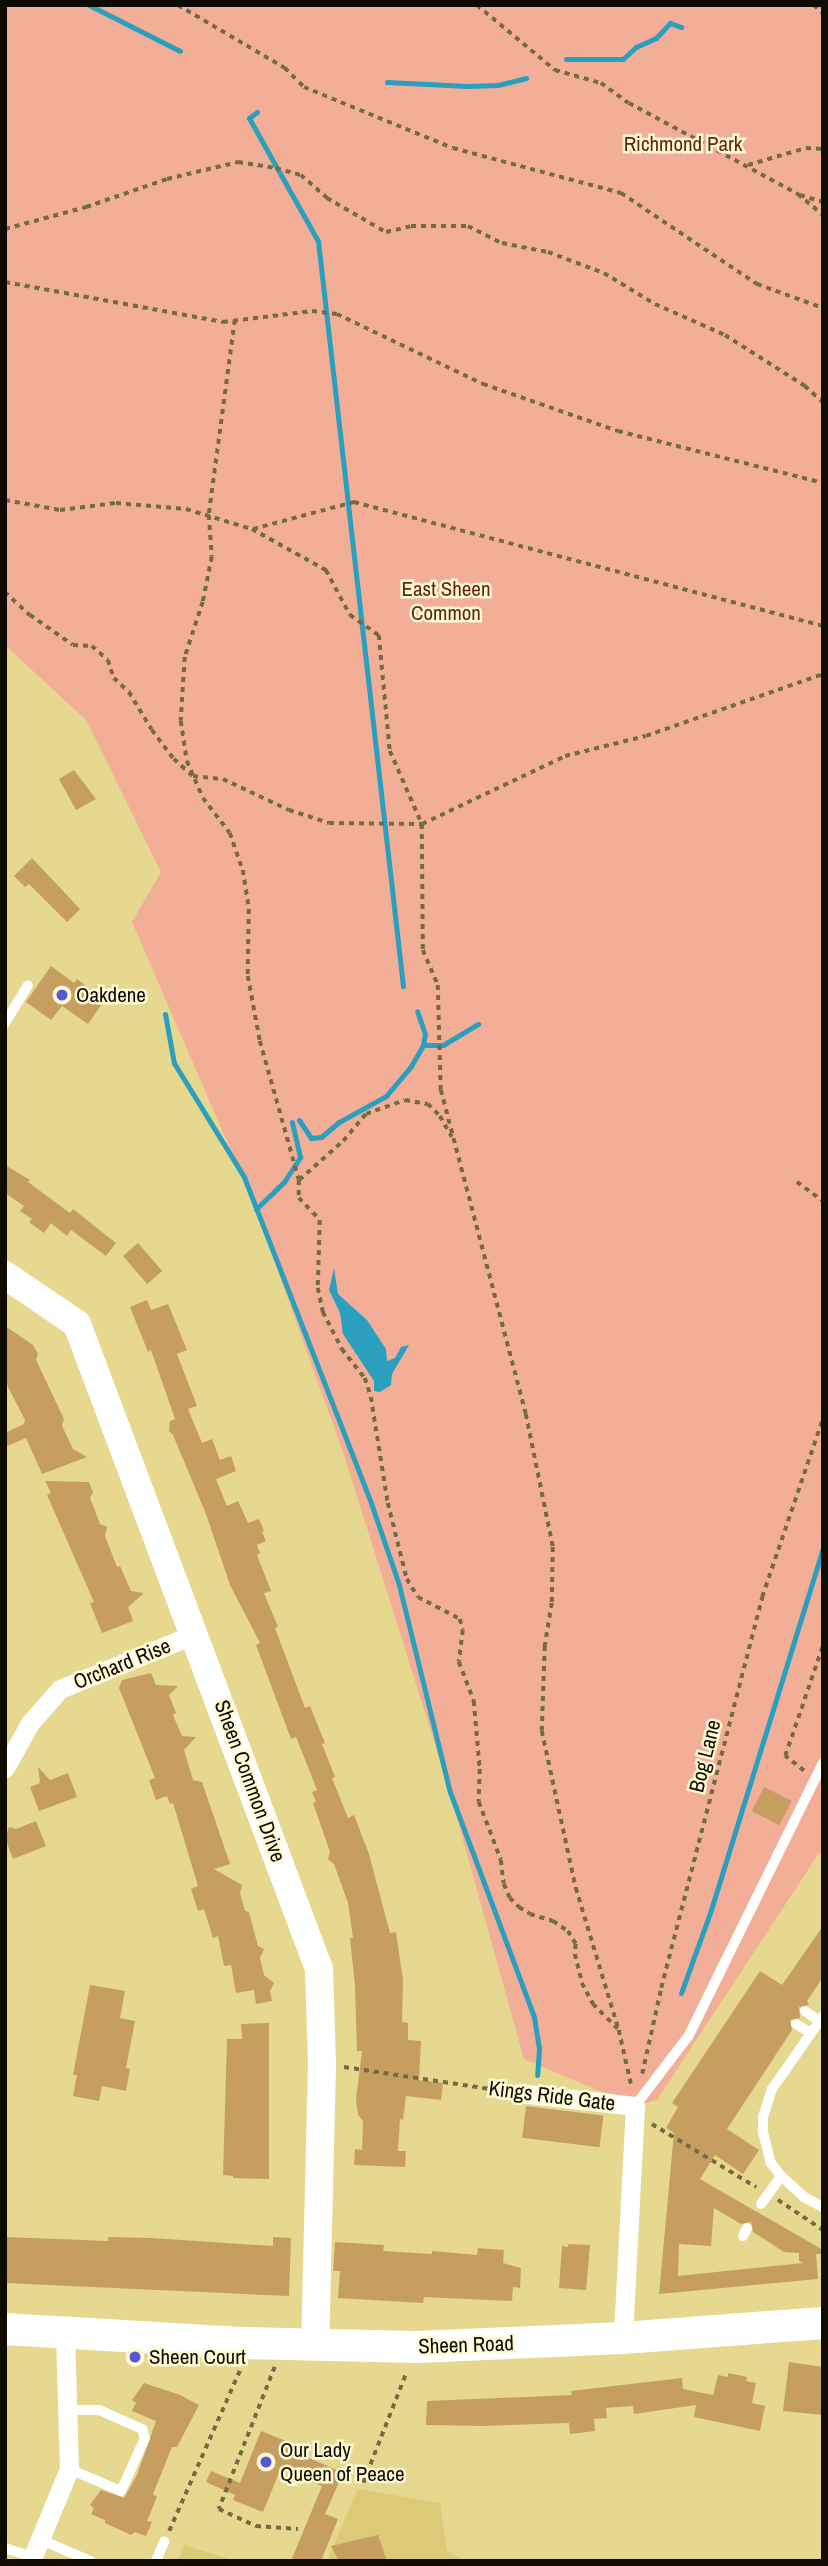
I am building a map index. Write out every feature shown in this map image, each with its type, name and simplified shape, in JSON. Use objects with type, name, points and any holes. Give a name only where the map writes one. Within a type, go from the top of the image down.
[{"type":"main road","name":"Sheen Road","points":[[5,2329],[241,2343],[416,2347],[623,2338],[823,2322]]},
{"type":"street","name":"Sheen Common Drive","points":[[5,1275],[77,1324],[319,1969],[322,2064],[300,2344]]},
{"type":"street","name":"Orchard Rise","points":[[5,1768],[30,1723],[60,1689],[195,1634]]},
{"type":"street","name":"Kings Ride Gate","points":[[519,2093],[635,2106],[623,2338]]},
{"type":"street","points":[[34,2552],[69,2469],[65,2332]]},
{"type":"lane","points":[[5,1023],[29,985]]},
{"type":"lane","points":[[635,2106],[689,2035],[823,1763]]},
{"type":"lane","points":[[805,2011],[821,2018],[772,2089],[763,2117],[765,2146],[781,2176],[819,2206],[823,2216]]},
{"type":"lane","points":[[796,2024],[810,2034]]},
{"type":"lane","points":[[761,2204],[781,2176]]},
{"type":"lane","points":[[67,2410],[99,2410],[142,2429],[145,2438],[121,2491],[69,2469]]},
{"type":"lane","points":[[156,2561],[164,2542]]},
{"type":"lane","points":[[5,2548],[90,2561]]},
{"type":"path","points":[[178,5],[285,68],[304,87],[453,148],[621,193],[757,284],[823,308]]},
{"type":"path","points":[[477,5],[555,70],[601,83],[629,103],[799,194],[823,202]]},
{"type":"path","points":[[814,5],[823,13]]},
{"type":"path","points":[[748,166],[806,148],[823,149]]},
{"type":"path","points":[[5,229],[86,207],[167,179],[239,162],[275,168],[301,175],[327,198],[386,232],[411,226],[468,226],[502,243],[548,252],[604,273],[655,304],[725,335],[805,386],[823,402]]},
{"type":"path","points":[[799,194],[823,215]]},
{"type":"path","points":[[5,282],[223,322],[318,311],[334,314],[483,384],[618,431],[823,484]]},
{"type":"path","points":[[235,320],[209,515],[212,557],[203,602],[185,657],[181,721],[187,761],[202,798],[229,833],[243,870],[249,909],[248,976],[260,1041],[299,1180],[299,1198],[320,1220],[318,1288],[323,1312],[342,1349],[365,1378],[371,1397],[388,1503],[407,1578],[418,1597],[460,1619],[463,1630],[459,1662],[474,1701],[481,1769],[479,1802],[501,1860],[504,1884],[510,1898],[519,1907],[530,1914],[553,1921],[568,1931],[576,1944],[575,1954],[582,1983],[593,2004],[619,2030]]},
{"type":"path","points":[[5,500],[60,510],[116,503],[186,509],[252,529],[326,570],[350,615],[379,635],[390,751],[422,824],[423,950],[438,985],[441,1090],[526,1415],[553,1546],[552,1602],[545,1646],[542,1731],[576,1888],[619,2030],[635,2106],[652,2123],[823,2230]]},
{"type":"path","points":[[252,529],[354,502],[823,626]]},
{"type":"path","points":[[5,592],[30,615],[73,645],[92,646],[108,660],[114,678],[129,692],[152,730],[174,759],[193,776],[223,779],[289,810],[329,823],[422,824],[565,756],[646,736],[823,674]]},
{"type":"path","points":[[299,1180],[343,1141],[366,1114],[405,1100],[428,1104],[440,1116],[454,1142]]},
{"type":"path","points":[[797,1182],[823,1201]]},
{"type":"path","name":"Bog Lane","points":[[635,2106],[660,1988],[762,1597],[823,1418]]},
{"type":"path","points":[[816,1777],[797,1767],[785,1755],[823,1645]]},
{"type":"path","name":"Kings Ride Gate","points":[[322,2064],[519,2093]]},
{"type":"path","points":[[164,2542],[241,2367],[241,2343]]},
{"type":"path","points":[[298,2529],[256,2526],[219,2509],[300,2344]]},
{"type":"path","points":[[363,2483],[416,2347]]},
{"type":"shaded area","points":[[358,2489],[440,2503],[447,2551],[465,2561],[327,2561]]},
{"type":"shaded area","points":[[184,2545],[236,2561],[178,2561]]},
{"type":"green space","name":"East Sheen Common","points":[[5,5],[823,5],[823,1854],[819,1853],[657,2100],[635,2106],[524,2059],[446,1779],[343,1452],[252,1199],[132,922],[161,872],[86,720],[5,645]]},
{"type":"water","points":[[334,1268],[338,1294],[367,1320],[386,1349],[387,1361],[395,1358],[401,1347],[409,1345],[392,1374],[391,1385],[380,1392],[374,1391],[374,1381],[343,1334],[340,1313],[329,1290]]},
{"type":"building","points":[[74,770],[96,799],[76,810],[59,779]]},
{"type":"building","points":[[32,858],[80,909],[67,922],[29,884],[25,887],[14,876]]},
{"type":"building","name":"Oakdene","points":[[51,966],[74,983],[77,979],[95,993],[92,997],[102,1004],[88,1024],[62,1006],[51,1020],[26,1002]]},
{"type":"building","points":[[5,1165],[30,1180],[28,1182],[70,1213],[73,1209],[116,1243],[106,1256],[71,1230],[67,1236],[51,1223],[44,1233],[29,1222],[32,1219],[20,1211],[24,1206],[5,1193]]},
{"type":"building","points":[[138,1243],[162,1271],[147,1284],[123,1256]]},
{"type":"building","points":[[147,1300],[151,1310],[168,1304],[187,1350],[177,1354],[197,1406],[188,1409],[202,1443],[212,1439],[220,1460],[231,1456],[236,1471],[216,1479],[227,1506],[238,1501],[248,1523],[259,1519],[264,1531],[262,1532],[266,1541],[257,1545],[260,1553],[257,1555],[271,1591],[264,1593],[278,1627],[275,1628],[305,1708],[310,1706],[325,1743],[322,1744],[335,1777],[332,1778],[348,1818],[354,1815],[369,1854],[390,1933],[396,1932],[403,1980],[402,2022],[408,2023],[408,2040],[421,2041],[419,2080],[443,2083],[441,2100],[406,2096],[403,2120],[400,2119],[398,2151],[406,2151],[405,2167],[354,2165],[355,2149],[362,2150],[363,2121],[358,2115],[356,2099],[362,2051],[357,2051],[350,1938],[353,1938],[348,1903],[334,1864],[328,1859],[330,1852],[313,1803],[316,1802],[312,1792],[317,1790],[296,1737],[291,1739],[256,1645],[260,1643],[230,1585],[206,1514],[169,1431],[170,1421],[175,1419],[151,1350],[148,1352],[130,1307]]},
{"type":"building","points":[[5,1326],[33,1345],[38,1354],[36,1360],[64,1419],[62,1426],[73,1449],[87,1457],[42,1474],[26,1438],[5,1447],[5,1433],[24,1424],[25,1420],[5,1381]]},
{"type":"building","points":[[45,1481],[89,1482],[93,1492],[90,1498],[100,1524],[107,1527],[105,1536],[117,1567],[120,1566],[131,1591],[144,1593],[128,1607],[133,1621],[102,1633],[90,1603],[94,1602],[47,1495],[51,1493]]},
{"type":"building","points":[[151,1673],[156,1685],[178,1686],[169,1695],[176,1713],[173,1715],[182,1736],[196,1737],[184,1750],[193,1780],[202,1782],[230,1864],[214,1869],[242,1885],[240,1893],[245,1911],[249,1912],[258,1946],[264,1949],[260,1958],[264,1975],[274,1983],[270,1991],[272,2001],[256,2004],[254,1990],[236,1993],[231,1965],[224,1966],[218,1936],[213,1938],[204,1909],[198,1911],[191,1889],[198,1886],[173,1803],[170,1804],[167,1796],[156,1800],[149,1780],[155,1778],[119,1688],[122,1680]]},
{"type":"building","points":[[38,1767],[50,1780],[68,1773],[77,1797],[39,1811],[30,1787],[40,1783]]},
{"type":"building","points":[[764,1787],[792,1801],[779,1825],[752,1811]]},
{"type":"building","points":[[36,1821],[46,1846],[13,1859],[5,1838],[9,1827],[16,1829]]},
{"type":"building","points":[[823,1926],[823,1977],[807,2001],[809,2005],[799,2007],[800,2018],[790,2020],[792,2030],[727,2129],[759,2150],[743,2174],[715,2155],[700,2179],[823,2250],[823,2254],[816,2254],[818,2279],[659,2294],[674,2133],[666,2128],[678,2107],[672,2103],[760,1971],[782,1985]],"holes":[[[714,2208],[741,2224],[751,2222],[753,2232],[784,2252],[799,2253],[799,2261],[803,2263],[678,2276],[679,2244],[711,2246]]]},
{"type":"building","points":[[90,1985],[125,1991],[120,2018],[135,2021],[126,2068],[130,2069],[126,2091],[102,2086],[99,2101],[73,2096],[77,2075],[73,2075]]},
{"type":"building","points":[[269,2023],[269,2179],[233,2178],[223,2175],[227,2039],[242,2039],[241,2024]]},
{"type":"building","points":[[526,2106],[603,2116],[600,2147],[522,2138]]},
{"type":"building","points":[[5,2237],[108,2241],[108,2237],[152,2238],[273,2246],[273,2237],[291,2238],[289,2296],[5,2283]]},
{"type":"building","points":[[335,2242],[384,2245],[383,2251],[432,2254],[432,2251],[477,2255],[478,2248],[504,2250],[503,2263],[521,2268],[520,2288],[513,2287],[512,2301],[424,2297],[423,2303],[338,2298],[340,2271],[333,2271]]},
{"type":"building","points":[[568,2244],[590,2245],[586,2290],[559,2288],[562,2246],[568,2247]]},
{"type":"building","points":[[789,2362],[823,2367],[823,2415],[783,2411]]},
{"type":"building","points":[[728,2373],[747,2377],[746,2381],[756,2383],[752,2403],[765,2406],[760,2431],[694,2417],[696,2405],[634,2414],[633,2406],[606,2408],[607,2418],[594,2419],[595,2431],[570,2434],[569,2423],[426,2425],[427,2401],[572,2395],[571,2391],[682,2378],[683,2389],[713,2395],[718,2375],[728,2377]]},
{"type":"building","points":[[144,2383],[180,2395],[199,2405],[177,2447],[172,2447],[153,2494],[157,2497],[147,2521],[152,2522],[146,2536],[135,2532],[131,2535],[105,2523],[105,2520],[91,2514],[94,2508],[90,2505],[101,2490],[124,2498],[137,2475],[156,2421],[132,2411],[136,2403],[132,2400]]},
{"type":"building","points":[[261,2431],[291,2443],[289,2449],[343,2473],[325,2514],[338,2519],[321,2561],[291,2561],[322,2486],[281,2468],[263,2512],[233,2500],[235,2495],[206,2482],[211,2471],[240,2483]]},
{"type":"building","points":[[378,2535],[387,2561],[339,2561],[331,2546]]},
{"type":"waterway","points":[[89,5],[180,51]]},
{"type":"waterway","points":[[566,59],[623,59],[636,47],[656,38],[670,23],[681,27]]},
{"type":"waterway","points":[[387,82],[468,86],[498,85],[526,78]]},
{"type":"waterway","points":[[257,112],[249,118],[318,241],[403,986]]},
{"type":"waterway","points":[[299,1120],[311,1138],[321,1137],[339,1122],[386,1096],[411,1066],[423,1045],[425,1034],[417,1011]]},
{"type":"waterway","points":[[165,1014],[174,1063],[244,1177],[371,1503],[399,1585],[450,1792],[534,2017],[539,2049],[537,2075]]},
{"type":"waterway","points":[[423,1045],[443,1045],[478,1024]]},
{"type":"waterway","points":[[256,1209],[284,1182],[300,1157],[292,1122]]},
{"type":"waterway","points":[[681,1993],[710,1913],[823,1548]]},
{"type":"place","name":"Oakdene","points":[[62,995]]},
{"type":"place","name":"Sheen Court","points":[[135,2357]]},
{"type":"place","name":"Our Lady Queen of Peace","points":[[266,2462]]},
{"type":"park label","name":"Richmond Park","points":[[683,144]]}]
